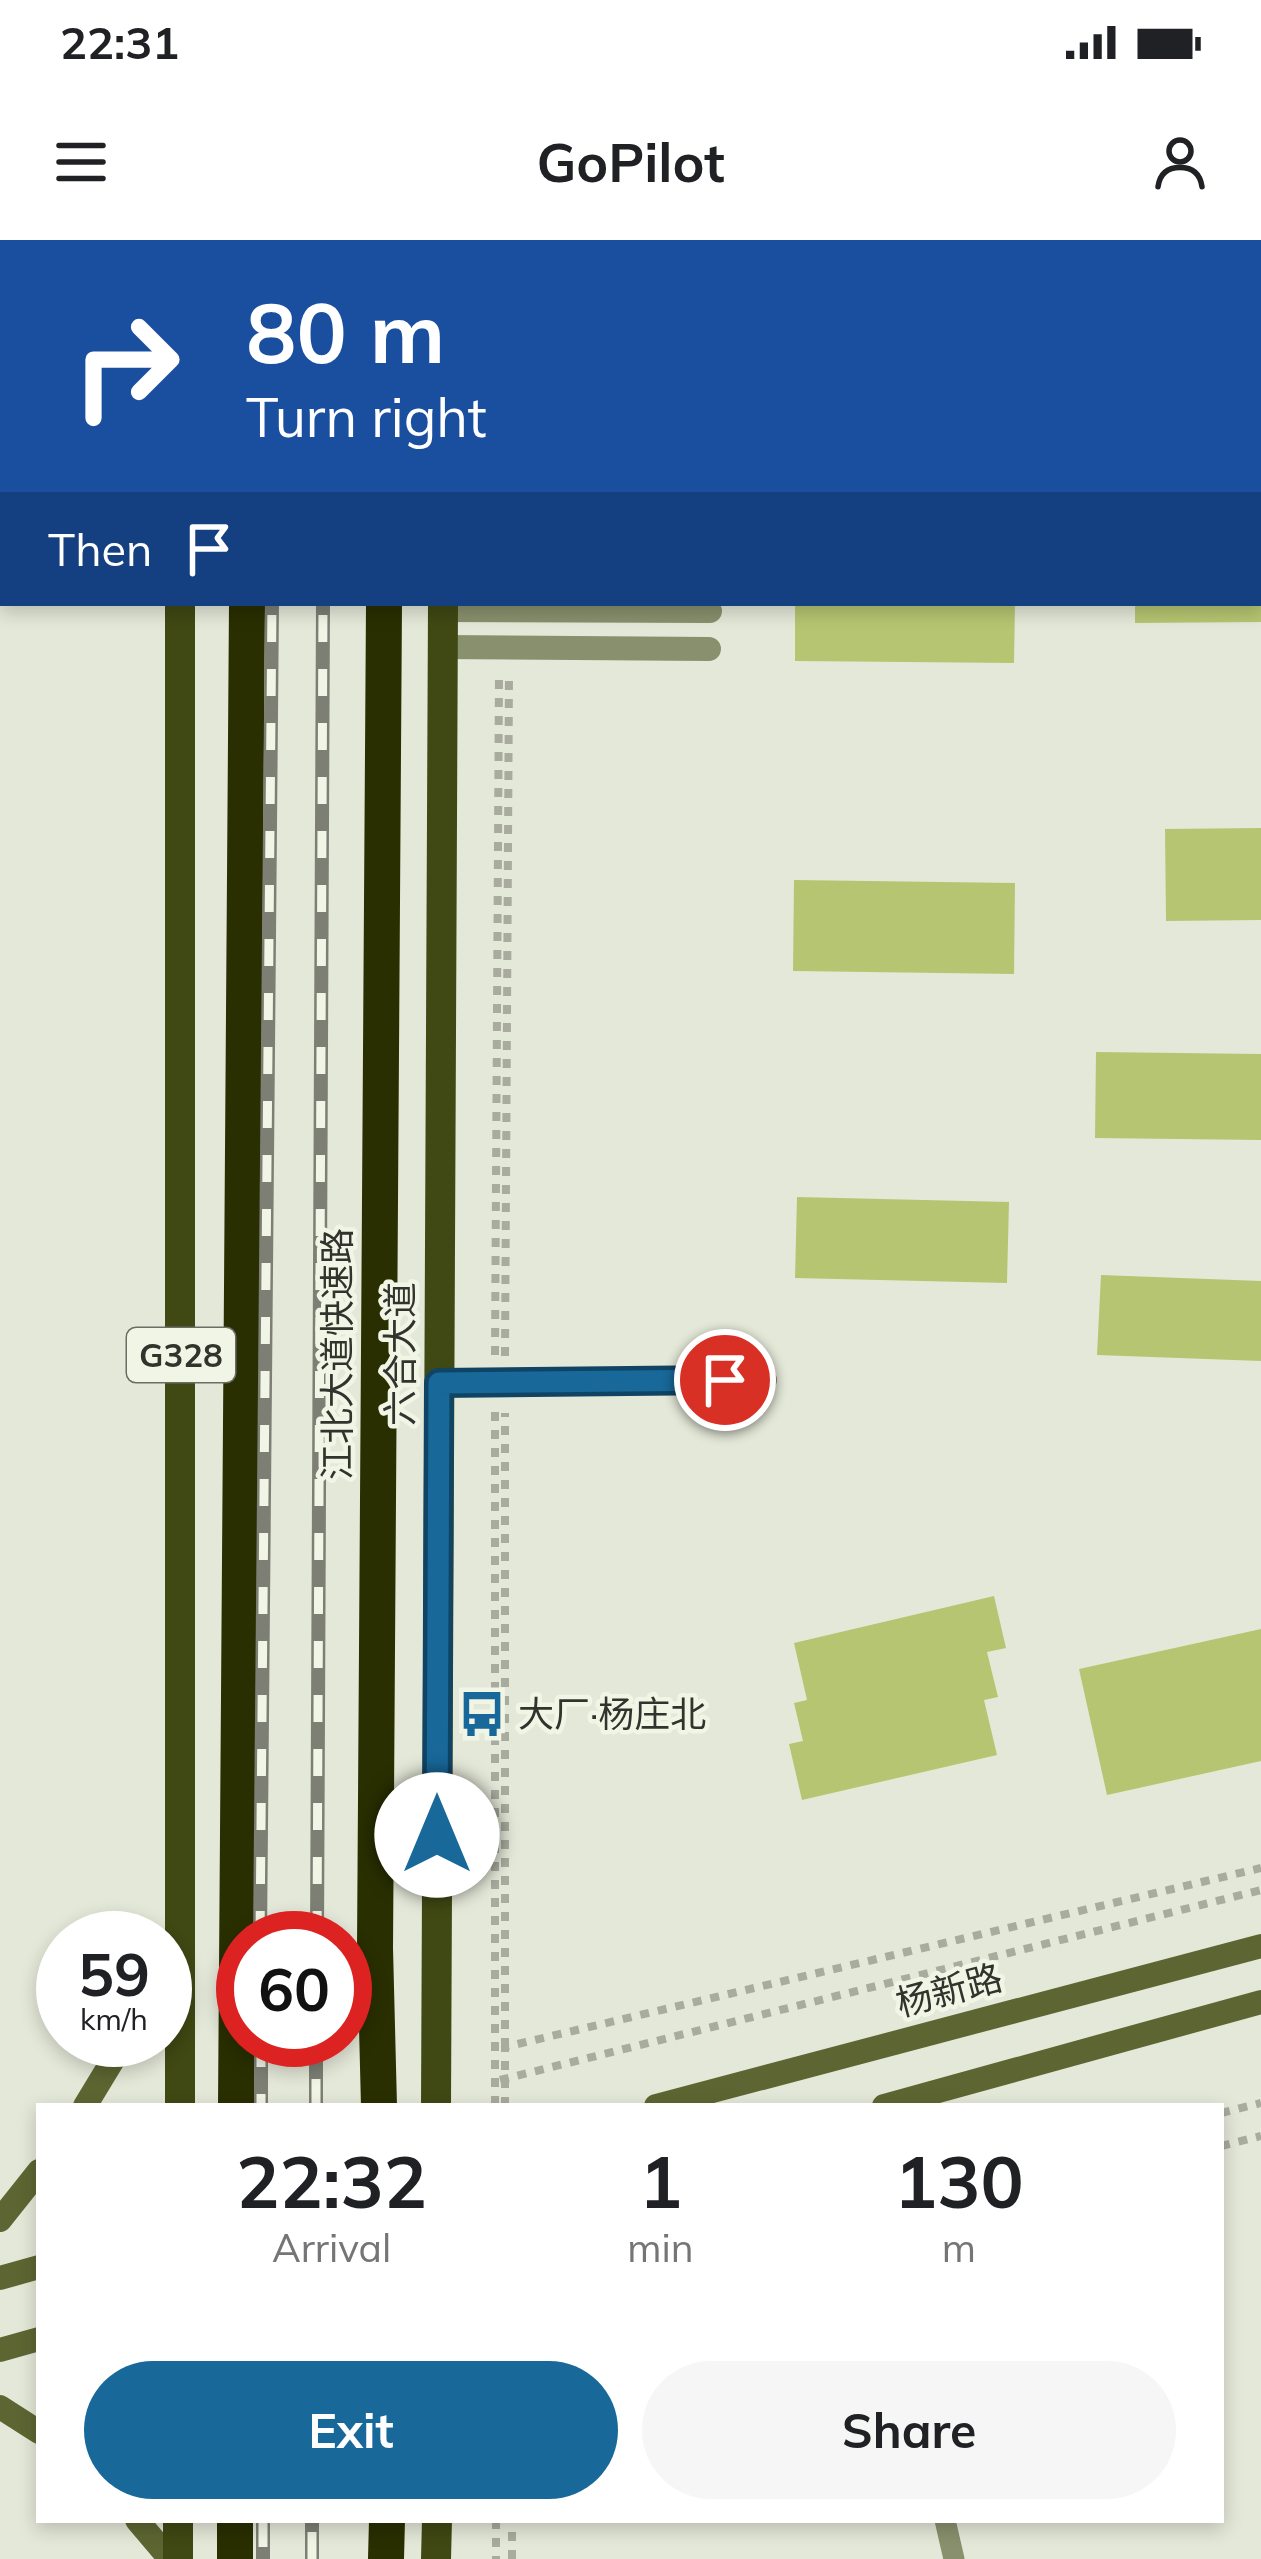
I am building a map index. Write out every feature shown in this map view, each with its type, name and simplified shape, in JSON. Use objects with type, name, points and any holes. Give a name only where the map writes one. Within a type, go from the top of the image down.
[{"type":"highway","name":"G328","points":[[236,2103],[247,606]]},
{"type":"highway","name":"江北大道快速路","points":[[379,2103],[375,1924],[384,606]]},
{"type":"highway","points":[[235,2523],[235,2559]]},
{"type":"highway","points":[[386,2559],[387,2523]]},
{"type":"main road","name":"G328","points":[[173,1911],[180,606]]},
{"type":"main road","name":"六合大道","points":[[436,2103],[442,606]]},
{"type":"main road","name":"G328","points":[[178,2067],[180,2103]]},
{"type":"main road","points":[[174,2559],[178,2523]]},
{"type":"main road","points":[[436,2523],[436,2559]]},
{"type":"street","points":[[442,606],[710,611]]},
{"type":"street","points":[[442,647],[709,649]]},
{"type":"street","points":[[439,1383],[766,1380]]},
{"type":"street","name":"杨新路","points":[[667,2103],[1261,1946]]},
{"type":"street","points":[[895,2103],[1261,2002]]},
{"type":"street","points":[[88,2103],[109,2067]]},
{"type":"street","points":[[0,2220],[36,2174]]},
{"type":"street","points":[[0,2278],[36,2268]]},
{"type":"street","points":[[0,2350],[36,2339]]},
{"type":"street","points":[[0,2407],[36,2430]]},
{"type":"street","points":[[140,2523],[174,2559]]},
{"type":"lane","points":[[946,2523],[954,2559]]},
{"type":"path","points":[[504,2103],[500,2080],[505,2047],[509,648]]},
{"type":"path","points":[[505,2047],[1261,1868]]},
{"type":"path","points":[[500,2080],[1261,1890]]},
{"type":"path","points":[[1224,2112],[1261,2103]]},
{"type":"path","points":[[1224,2145],[1261,2136]]},
{"type":"path","points":[[496,2523],[496,2559]]},
{"type":"path","points":[[512,2523],[512,2559]]},
{"type":"building","points":[[795,606],[1015,606],[1014,663],[795,661]]},
{"type":"building","points":[[1135,606],[1261,606],[1261,622],[1135,623]]},
{"type":"building","points":[[1261,828],[1261,920],[1166,921],[1165,829]]},
{"type":"building","points":[[794,880],[1015,883],[1014,974],[793,971]]},
{"type":"building","points":[[1096,1052],[1261,1054],[1261,1140],[1095,1138]]},
{"type":"building","points":[[797,1197],[1009,1202],[1007,1283],[795,1278]]},
{"type":"building","points":[[1101,1275],[1261,1281],[1261,1361],[1097,1355]]},
{"type":"building","points":[[994,1596],[1006,1648],[987,1652],[998,1697],[984,1700],[997,1755],[802,1800],[789,1744],[803,1741],[794,1703],[807,1700],[794,1643]]},
{"type":"building","points":[[1261,1629],[1261,1761],[1107,1795],[1079,1669]]},
{"type":"railway","points":[[260,1911],[272,606]]},
{"type":"railway","points":[[317,1911],[323,606]]},
{"type":"railway","points":[[261,2067],[261,2103]]},
{"type":"railway","points":[[316,2067],[316,2103]]},
{"type":"railway","points":[[263,2523],[263,2559]]},
{"type":"railway","points":[[312,2523],[312,2559]]},
{"type":"place","name":"大厂·杨庄北","points":[[482,1714]]},
{"type":"route","points":[[437,1835],[439,1383],[725,1380]]}]
